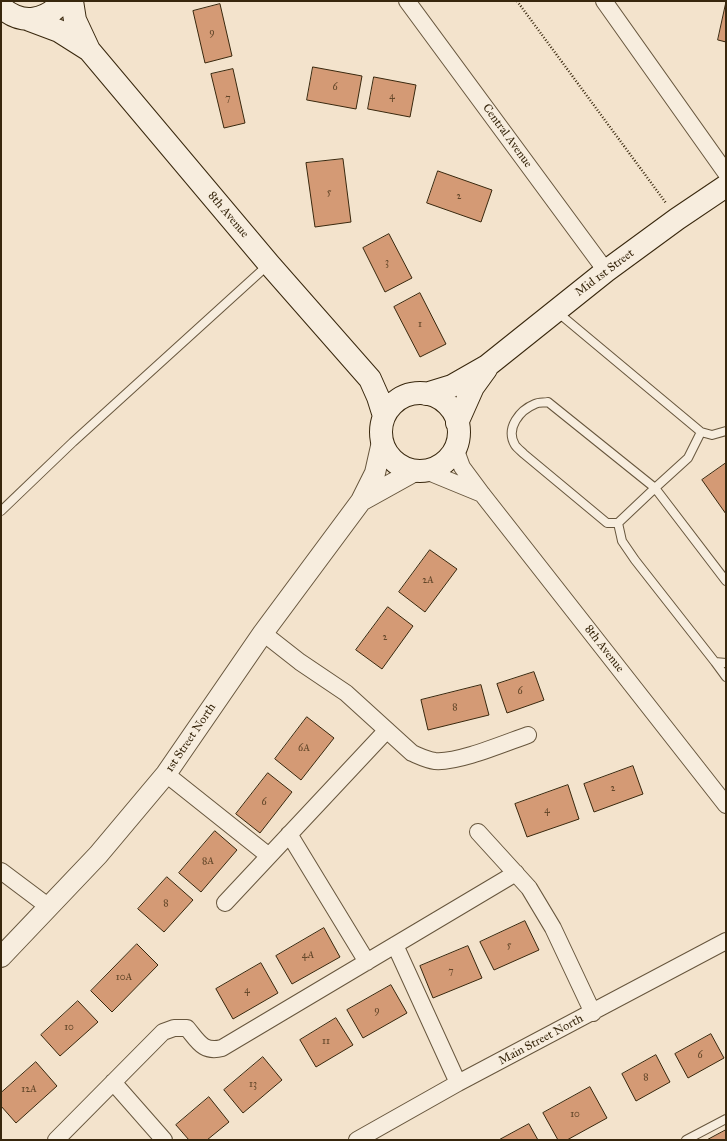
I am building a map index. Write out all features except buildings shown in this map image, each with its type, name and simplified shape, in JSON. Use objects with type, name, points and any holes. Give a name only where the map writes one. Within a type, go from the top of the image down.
[{"type":"main road","points":[[9,14],[41,18],[55,10],[63,1]]},
{"type":"main road","name":"8th Avenue","points":[[72,1],[75,20],[89,50],[269,264],[370,379],[384,416]]},
{"type":"main road","name":"8th Avenue","points":[[9,14],[59,31],[89,50]]},
{"type":"main road","name":"Mid 1st Street","points":[[417,395],[452,386],[476,374],[606,271],[677,219],[726,186]]},
{"type":"main road","name":"Mid 1st Street","points":[[457,423],[473,387],[487,366]]},
{"type":"main road","name":"8th Avenue","points":[[370,379],[388,389],[417,395]]},
{"type":"main road","points":[[417,395],[436,397],[446,404],[453,412],[458,431],[455,448],[448,458],[438,467],[421,471],[404,468],[394,462],[387,453],[382,442],[381,429],[384,416],[394,403],[417,395]]},
{"type":"street","name":"Central Avenue","points":[[407,1],[606,271]]},
{"type":"street","points":[[604,1],[726,173]]},
{"type":"street","name":"1st Street North","points":[[1,958],[98,855],[166,774],[263,633],[361,501],[375,473],[382,442]]},
{"type":"street","name":"8th Avenue","points":[[455,448],[462,467],[482,494],[726,805]]},
{"type":"street","name":"1st Street North","points":[[361,501],[421,471]]},
{"type":"street","name":"8th Avenue","points":[[421,471],[482,494]]},
{"type":"street","points":[[263,633],[300,662],[346,693],[412,753],[423,758],[435,761],[448,761],[528,735]]},
{"type":"street","points":[[225,903],[387,730]]},
{"type":"street","points":[[166,774],[269,856]]},
{"type":"street","points":[[478,832],[529,888],[553,928],[593,1013]]},
{"type":"street","points":[[290,834],[367,962]]},
{"type":"street","points":[[1,870],[49,907]]},
{"type":"street","points":[[56,1140],[158,1036],[168,1029],[187,1028],[203,1047],[213,1050],[222,1048],[516,873]]},
{"type":"street","name":"Main Street North","points":[[358,1140],[458,1083],[593,1013],[726,941]]},
{"type":"street","points":[[395,945],[458,1083]]},
{"type":"street","points":[[113,1082],[164,1140]]},
{"type":"lane","points":[[1,511],[73,442],[269,264]]},
{"type":"lane","points":[[556,310],[701,432],[712,435],[726,431]]},
{"type":"lane","points":[[701,432],[688,458],[655,488],[618,523],[607,523],[524,454],[515,444],[512,434],[514,421],[520,413],[536,403],[548,402],[655,488],[726,581]]},
{"type":"lane","points":[[618,523],[622,541],[635,560],[726,677]]},
{"type":"lane","points":[[715,662],[726,663]]},
{"type":"lane","points":[[686,1140],[726,1119]]},
{"type":"path","points":[[517,1],[677,219]]}]
